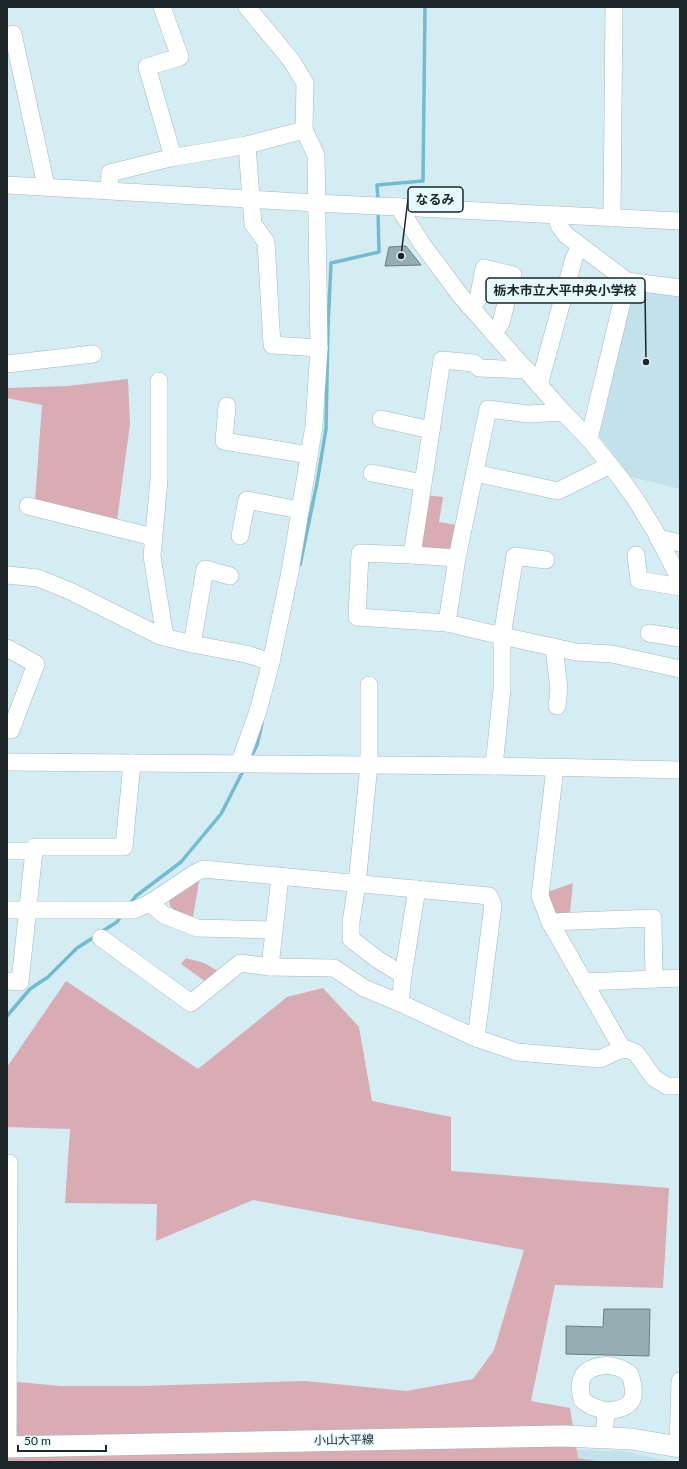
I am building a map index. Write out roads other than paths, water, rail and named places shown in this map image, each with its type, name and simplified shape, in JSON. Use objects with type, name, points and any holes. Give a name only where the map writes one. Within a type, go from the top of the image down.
[{"type":"main road","name":"小山大平線","points":[[7,1447],[557,1436],[631,1439],[679,1447]]},
{"type":"street","points":[[162,7],[180,57],[147,68],[173,157]]},
{"type":"street","points":[[239,764],[258,711],[290,572],[314,426],[319,348],[316,155],[304,130],[304,83],[291,60],[247,7]]},
{"type":"street","points":[[612,218],[614,7]]},
{"type":"street","points":[[13,34],[46,186]]},
{"type":"street","points":[[109,190],[110,173],[173,157],[247,145],[304,130]]},
{"type":"street","points":[[247,145],[253,224],[266,242],[272,345],[319,348]]},
{"type":"street","points":[[7,185],[46,186],[316,203],[680,221]]},
{"type":"street","points":[[398,206],[422,244],[460,295],[563,412],[590,439],[610,465],[636,500],[680,580]]},
{"type":"street","points":[[556,215],[560,227],[566,235],[627,281],[680,288]]},
{"type":"street","points":[[539,385],[574,258],[580,246]]},
{"type":"street","points":[[470,307],[478,299],[484,268],[513,275],[501,323],[493,333]]},
{"type":"street","points":[[590,439],[627,281]]},
{"type":"street","points":[[7,364],[93,354]]},
{"type":"street","points":[[412,555],[442,360],[474,362],[479,368],[527,370]]},
{"type":"street","points":[[158,381],[159,480],[152,556],[165,637]]},
{"type":"street","points":[[227,406],[224,441],[309,455]]},
{"type":"street","points":[[447,623],[457,558],[488,409],[528,414],[563,412]]},
{"type":"street","points":[[381,420],[431,430]]},
{"type":"street","points":[[475,473],[558,491],[610,465]]},
{"type":"street","points":[[372,473],[423,483]]},
{"type":"street","points":[[240,536],[247,500],[300,510]]},
{"type":"street","points":[[28,506],[153,537]]},
{"type":"street","points":[[658,538],[680,543]]},
{"type":"street","points":[[457,558],[360,553],[357,617],[447,623],[576,652],[612,654],[680,669]]},
{"type":"street","points":[[636,555],[639,580],[680,587]]},
{"type":"street","points":[[494,766],[502,689],[502,636],[515,556],[546,560]]},
{"type":"street","points":[[192,644],[205,569],[230,576]]},
{"type":"street","points":[[7,576],[38,578],[70,591],[114,614],[165,637],[192,644],[246,654],[270,662]]},
{"type":"street","points":[[649,633],[680,638]]},
{"type":"street","points":[[554,647],[558,706]]},
{"type":"street","points":[[7,648],[36,664],[11,730],[7,730]]},
{"type":"street","points":[[369,685],[369,765],[357,884],[351,922],[352,939],[377,959],[403,975]]},
{"type":"street","points":[[7,762],[494,766],[680,770]]},
{"type":"street","points":[[7,981],[20,982],[34,851],[36,847],[124,847],[132,763]]},
{"type":"street","points":[[555,768],[540,896],[550,922],[623,1050]]},
{"type":"street","points":[[7,851],[34,851]]},
{"type":"street","points":[[7,910],[134,910],[150,903],[203,869],[489,896],[493,905],[476,1038]]},
{"type":"street","points":[[270,967],[280,877]]},
{"type":"street","points":[[400,1003],[417,889]]},
{"type":"street","points":[[150,903],[164,915],[197,928],[274,930]]},
{"type":"street","points":[[550,922],[653,918],[654,979]]},
{"type":"street","points":[[101,938],[191,1003],[240,963],[270,967],[334,968],[364,988],[476,1038],[517,1052],[600,1059],[619,1050],[627,1049],[636,1052],[654,1078],[668,1086],[680,1086]]},
{"type":"street","points":[[584,982],[680,978]]},
{"type":"street","points":[[7,1447],[9,1163]]},
{"type":"street","points":[[679,1447],[680,1381]]},
{"type":"street","points":[[604,1437],[606,1411]]},
{"type":"waterway","points":[[378,201],[377,185],[423,181],[425,7]]},
{"type":"waterway","points":[[300,565],[317,483],[326,429],[331,263],[379,252],[378,211]]},
{"type":"waterway","points":[[250,759],[257,745],[262,723]]},
{"type":"waterway","points":[[129,905],[136,896],[181,862],[221,814],[244,769]]},
{"type":"waterway","points":[[101,932],[117,922],[121,916]]},
{"type":"waterway","points":[[7,1016],[30,989],[48,977],[77,948],[96,936]]},
{"type":"place","name":"なるみ","points":[[401,256]]},
{"type":"place","name":"栃木市立大平中央小学校","points":[[646,362]]}]
